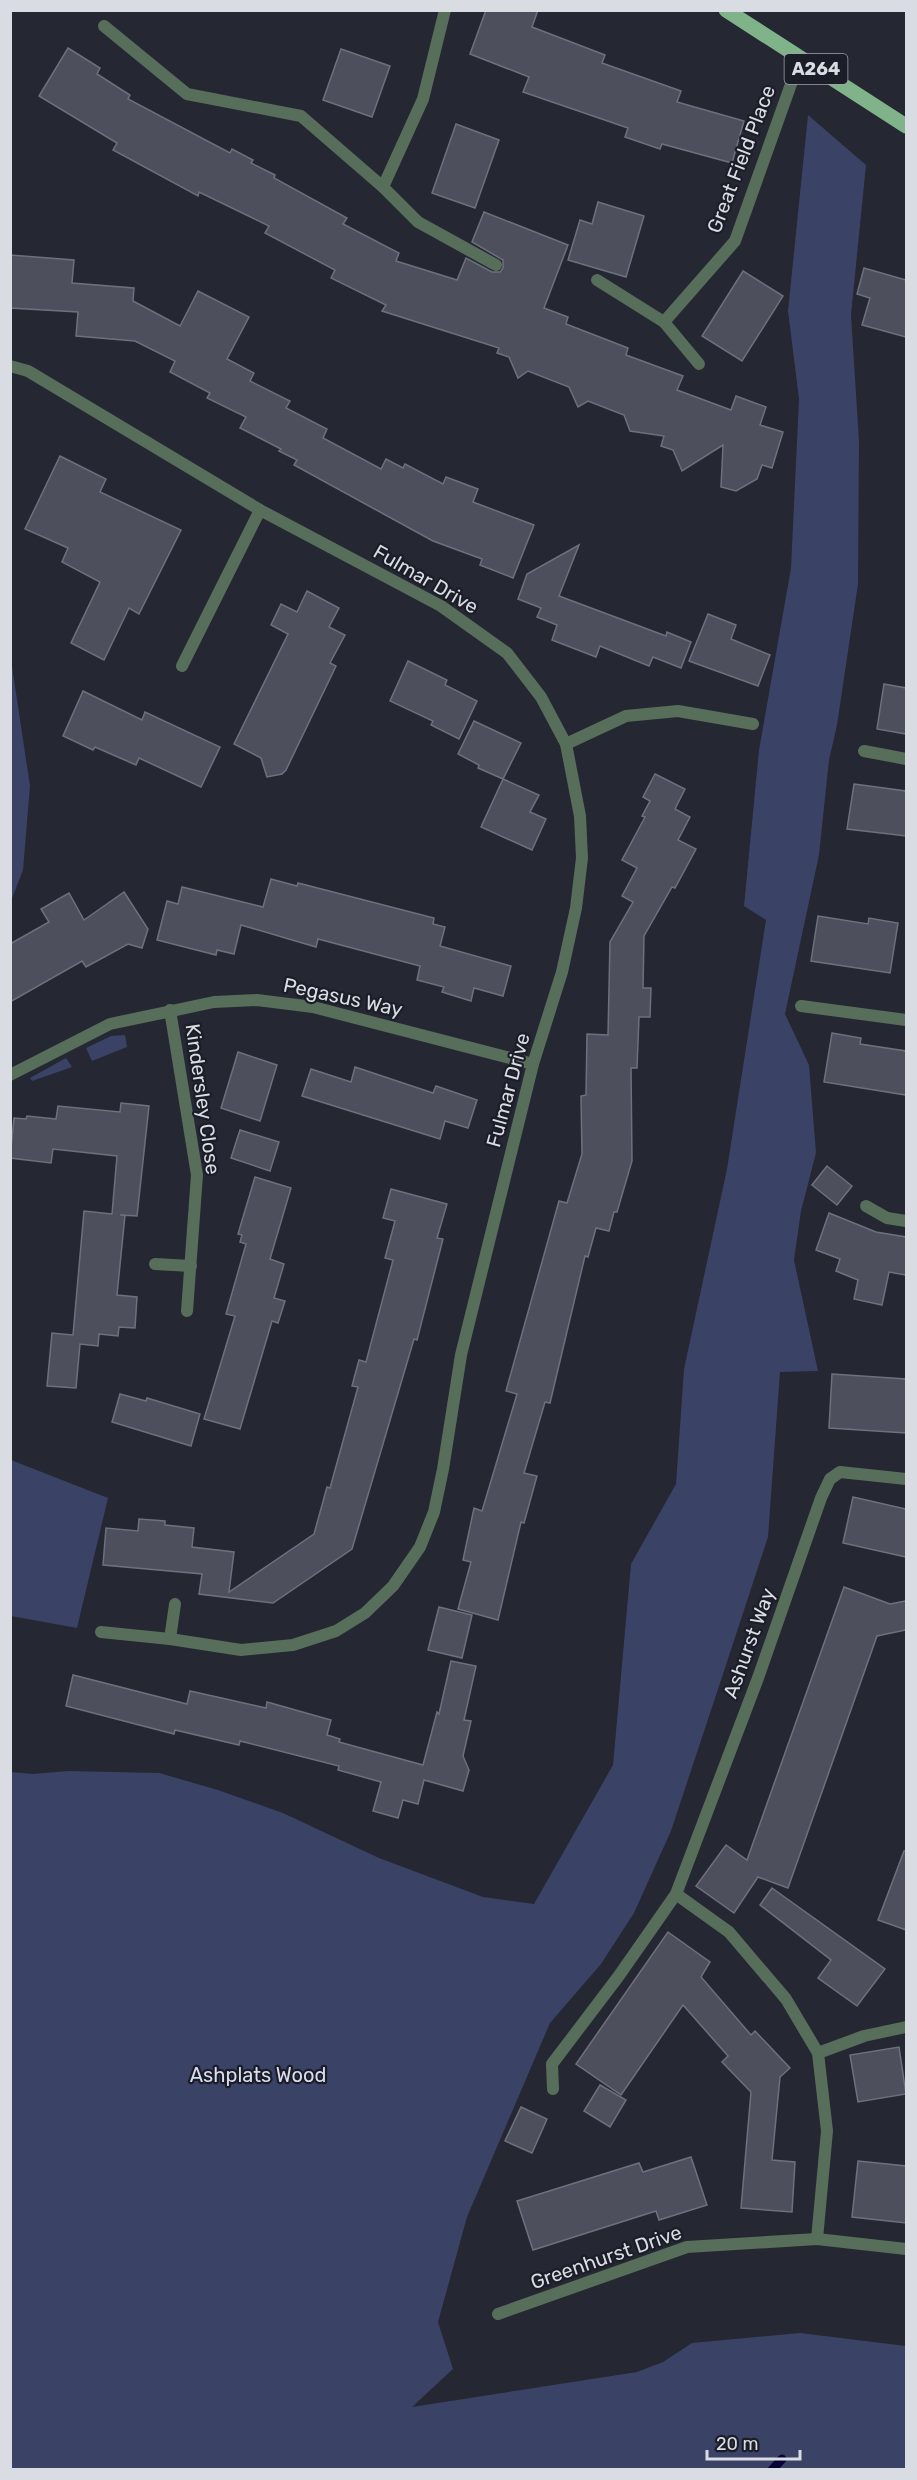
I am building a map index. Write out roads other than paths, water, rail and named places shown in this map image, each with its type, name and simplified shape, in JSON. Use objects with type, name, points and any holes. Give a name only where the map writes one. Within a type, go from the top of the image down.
[{"type":"main road","name":"A264","points":[[726,10],[906,126]]},
{"type":"street","points":[[383,187],[423,99],[445,10]]},
{"type":"street","points":[[104,26],[187,94],[301,116],[383,187],[418,222],[496,265]]},
{"type":"street","name":"Great Field Place","points":[[664,322],[735,241],[800,59]]},
{"type":"street","points":[[597,280],[664,322],[699,364]]},
{"type":"street","name":"Fulmar Drive","points":[[10,366],[28,371],[260,510],[441,606],[507,653],[541,697],[566,744],[580,816],[582,858],[576,908],[562,972],[533,1064],[461,1355],[434,1512],[420,1547],[393,1586],[372,1606],[336,1631],[293,1645],[241,1650],[170,1639],[101,1632]]},
{"type":"street","points":[[182,666],[260,510]]},
{"type":"street","points":[[566,744],[626,716],[678,711],[753,724]]},
{"type":"street","points":[[864,751],[906,759]]},
{"type":"street","name":"Pegasus Way","points":[[10,1075],[110,1024],[214,1002],[257,1000],[314,1007],[533,1064]]},
{"type":"street","points":[[801,1006],[906,1020]]},
{"type":"street","name":"Kindersley Close","points":[[170,1010],[197,1175],[186,1311]]},
{"type":"street","points":[[866,1206],[887,1218],[906,1221]]},
{"type":"street","points":[[155,1264],[191,1266]]},
{"type":"street","name":"Ashurst Way","points":[[553,2089],[552,2064],[618,1977],[676,1894],[758,1678],[821,1498],[830,1479],[840,1472],[906,1479]]},
{"type":"street","points":[[170,1639],[175,1604]]},
{"type":"street","points":[[676,1894],[729,1932],[786,1999],[818,2053],[827,2131],[817,2239]]},
{"type":"street","points":[[818,2053],[864,2036],[906,2026]]},
{"type":"street","name":"Greenhurst Drive","points":[[498,2314],[687,2247],[817,2239],[906,2249]]},
{"type":"waterway","points":[[772,2470],[782,2459]]},
{"type":"park label","name":"Ashplats Wood","points":[[258,2075]]}]
